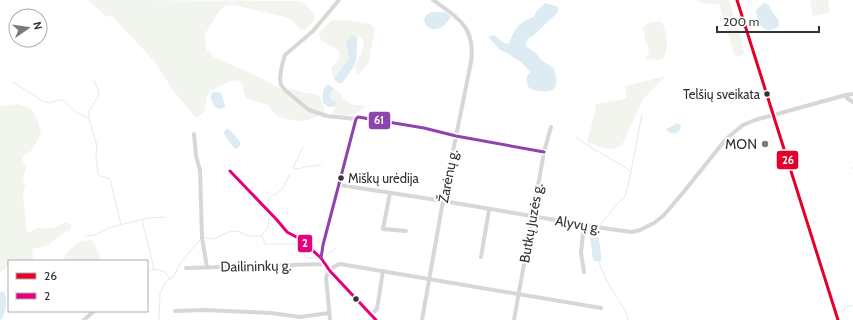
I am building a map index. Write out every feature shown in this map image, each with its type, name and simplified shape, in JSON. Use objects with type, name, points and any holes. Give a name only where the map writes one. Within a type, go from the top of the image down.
[{"type":"main road","points":[[737,0],[772,115],[838,320]]},
{"type":"street","points":[[339,0],[313,31],[285,55],[282,65],[280,78],[281,85],[309,110],[327,116],[357,118],[424,128],[456,136],[544,152]]},
{"type":"street","name":"Žarėnų g.","points":[[422,320],[443,202],[472,62],[473,48],[467,29],[462,22],[433,0]]},
{"type":"street","name":"Alyvų g.","points":[[340,185],[632,232],[649,226],[658,220],[730,135],[743,125],[772,115],[853,94]]},
{"type":"street","points":[[846,95],[850,101],[853,102]]},
{"type":"street","points":[[321,258],[357,118]]},
{"type":"street","name":"Butkų Juzės g.","points":[[514,320],[544,152],[551,127]]},
{"type":"street","points":[[194,134],[196,156],[200,170],[202,238],[207,267]]},
{"type":"street","points":[[230,171],[287,232],[300,239],[321,258],[330,271],[376,320]]},
{"type":"street","points":[[390,193],[383,228],[406,231]]},
{"type":"street","points":[[481,258],[489,210]]},
{"type":"street","points":[[584,224],[581,253],[584,272]]},
{"type":"street","name":"Dailininkų g.","points":[[186,268],[325,264]]},
{"type":"street","points":[[330,320],[326,277],[335,266],[340,264],[602,308]]},
{"type":"street","points":[[371,315],[377,309],[383,271]]},
{"type":"street","points":[[175,311],[204,310],[300,316],[329,313]]},
{"type":"street","points":[[84,320],[93,312]]},
{"type":"shaded area","points":[[88,0],[300,1],[305,4],[315,15],[315,19],[305,30],[300,29],[293,21],[285,17],[233,5],[226,6],[220,10],[205,34],[205,44],[207,50],[214,57],[261,78],[283,90],[290,89],[315,94],[320,97],[324,112],[312,119],[299,121],[282,118],[276,115],[268,105],[248,99],[244,94],[242,84],[237,81],[233,81],[210,92],[203,114],[195,117],[172,89],[155,62],[113,17],[106,16]]},
{"type":"shaded area","points":[[695,0],[729,0],[744,54],[737,56],[734,54],[719,4],[707,4]]},
{"type":"shaded area","points":[[810,0],[828,0],[830,13],[813,16]]},
{"type":"shaded area","points":[[545,3],[556,6],[558,8],[558,12],[533,36],[528,38],[526,46],[536,53],[541,60],[554,68],[556,85],[548,91],[529,88],[526,79],[530,72],[521,62],[500,50],[488,37],[494,35],[503,42],[509,43],[518,26],[534,17],[536,12]]},
{"type":"shaded area","points":[[764,3],[769,5],[777,18],[779,25],[777,28],[768,30],[760,24],[756,11]]},
{"type":"shaded area","points":[[432,12],[445,12],[451,17],[442,27],[433,29],[426,25],[424,19],[426,15]]},
{"type":"shaded area","points":[[332,20],[346,20],[370,24],[375,28],[369,62],[359,74],[356,72],[355,66],[364,44],[362,38],[353,35],[346,42],[349,58],[334,79],[331,68],[340,57],[339,51],[321,40],[319,33]]},
{"type":"shaded area","points":[[651,22],[662,22],[664,27],[667,45],[663,59],[657,60],[646,58],[649,51],[645,40],[643,27]]},
{"type":"shaded area","points":[[353,35],[357,37],[355,63],[342,83],[338,83],[334,79],[349,58],[346,42]]},
{"type":"shaded area","points":[[666,76],[643,99],[622,145],[609,149],[587,142],[596,104],[624,99],[627,97],[625,86]]},
{"type":"shaded area","points":[[329,85],[334,89],[331,91],[331,100],[335,101],[336,103],[335,106],[330,107],[324,104],[322,98],[325,86]]},
{"type":"shaded area","points":[[334,89],[341,94],[343,99],[351,104],[366,106],[357,113],[351,115],[333,114],[336,103],[331,98],[331,91]]},
{"type":"shaded area","points":[[213,92],[221,93],[225,105],[224,108],[220,109],[215,107],[210,96]]},
{"type":"shaded area","points":[[17,104],[26,107],[34,113],[40,128],[41,134],[31,151],[23,156],[23,162],[26,167],[23,178],[25,185],[23,197],[27,233],[37,228],[53,228],[66,222],[71,224],[71,230],[60,235],[50,244],[32,249],[32,260],[8,260],[8,267],[0,272],[0,106]]},
{"type":"shaded area","points":[[678,123],[681,126],[679,131],[674,134],[668,132],[666,129]]},
{"type":"shaded area","points":[[227,129],[230,130],[240,142],[237,149],[234,148],[225,136],[224,132]]},
{"type":"shaded area","points":[[591,235],[598,236],[601,258],[601,261],[599,262],[593,259]]},
{"type":"shaded area","points":[[92,240],[102,260],[64,260],[68,251],[81,241]]},
{"type":"shaded area","points":[[0,292],[4,292],[6,302],[2,319],[0,320]]},
{"type":"waterway","points":[[94,80],[99,95],[89,111],[89,119],[97,146],[96,156],[98,174],[110,179],[121,225]]},
{"type":"waterway","points":[[13,82],[44,102],[50,103],[63,100],[77,113],[88,118]]},
{"type":"waterway","points":[[631,171],[642,114]]},
{"type":"waterway","points":[[576,137],[631,172],[625,197],[616,205],[600,225]]},
{"type":"waterway","points":[[303,147],[293,168],[298,169],[321,165]]},
{"type":"waterway","points":[[268,207],[271,196],[281,189],[290,174]]},
{"type":"waterway","points":[[86,236],[95,235],[111,227],[148,218],[166,217]]},
{"type":"waterway","points":[[205,238],[213,239],[229,232],[237,231],[249,236],[262,236],[268,227],[269,217]]},
{"type":"waterway","points":[[142,220],[154,269],[165,272],[170,279]]},
{"type":"waterway","points":[[595,236],[596,232]]},
{"type":"waterway","points":[[262,236],[265,244],[298,244],[306,258],[317,258]]},
{"type":"waterway","points":[[159,320],[160,293],[166,281],[173,277],[181,262],[200,240]]},
{"type":"waterway","points":[[326,255],[336,248]]},
{"type":"waterway","points":[[599,263],[617,298]]},
{"type":"waterway","points":[[148,272],[154,269]]},
{"type":"waterway","points":[[619,301],[626,312],[628,320]]},
{"type":"waterway","points":[[841,312],[847,307],[853,305]]},
{"type":"transit line","name":"26","points":[[737,0],[838,320]]},
{"type":"transit line","name":"61","points":[[321,258],[323,245],[356,119],[358,117],[424,128],[456,136],[544,152]]},
{"type":"transit line","name":"2","points":[[230,171],[287,232],[300,239],[321,258],[330,271],[376,320]]},
{"type":"place","name":"Telšių sveikata","points":[[767,94]]},
{"type":"place","name":"MON","points":[[765,144]]},
{"type":"place","name":"Miškų urėdija","points":[[341,178]]}]
